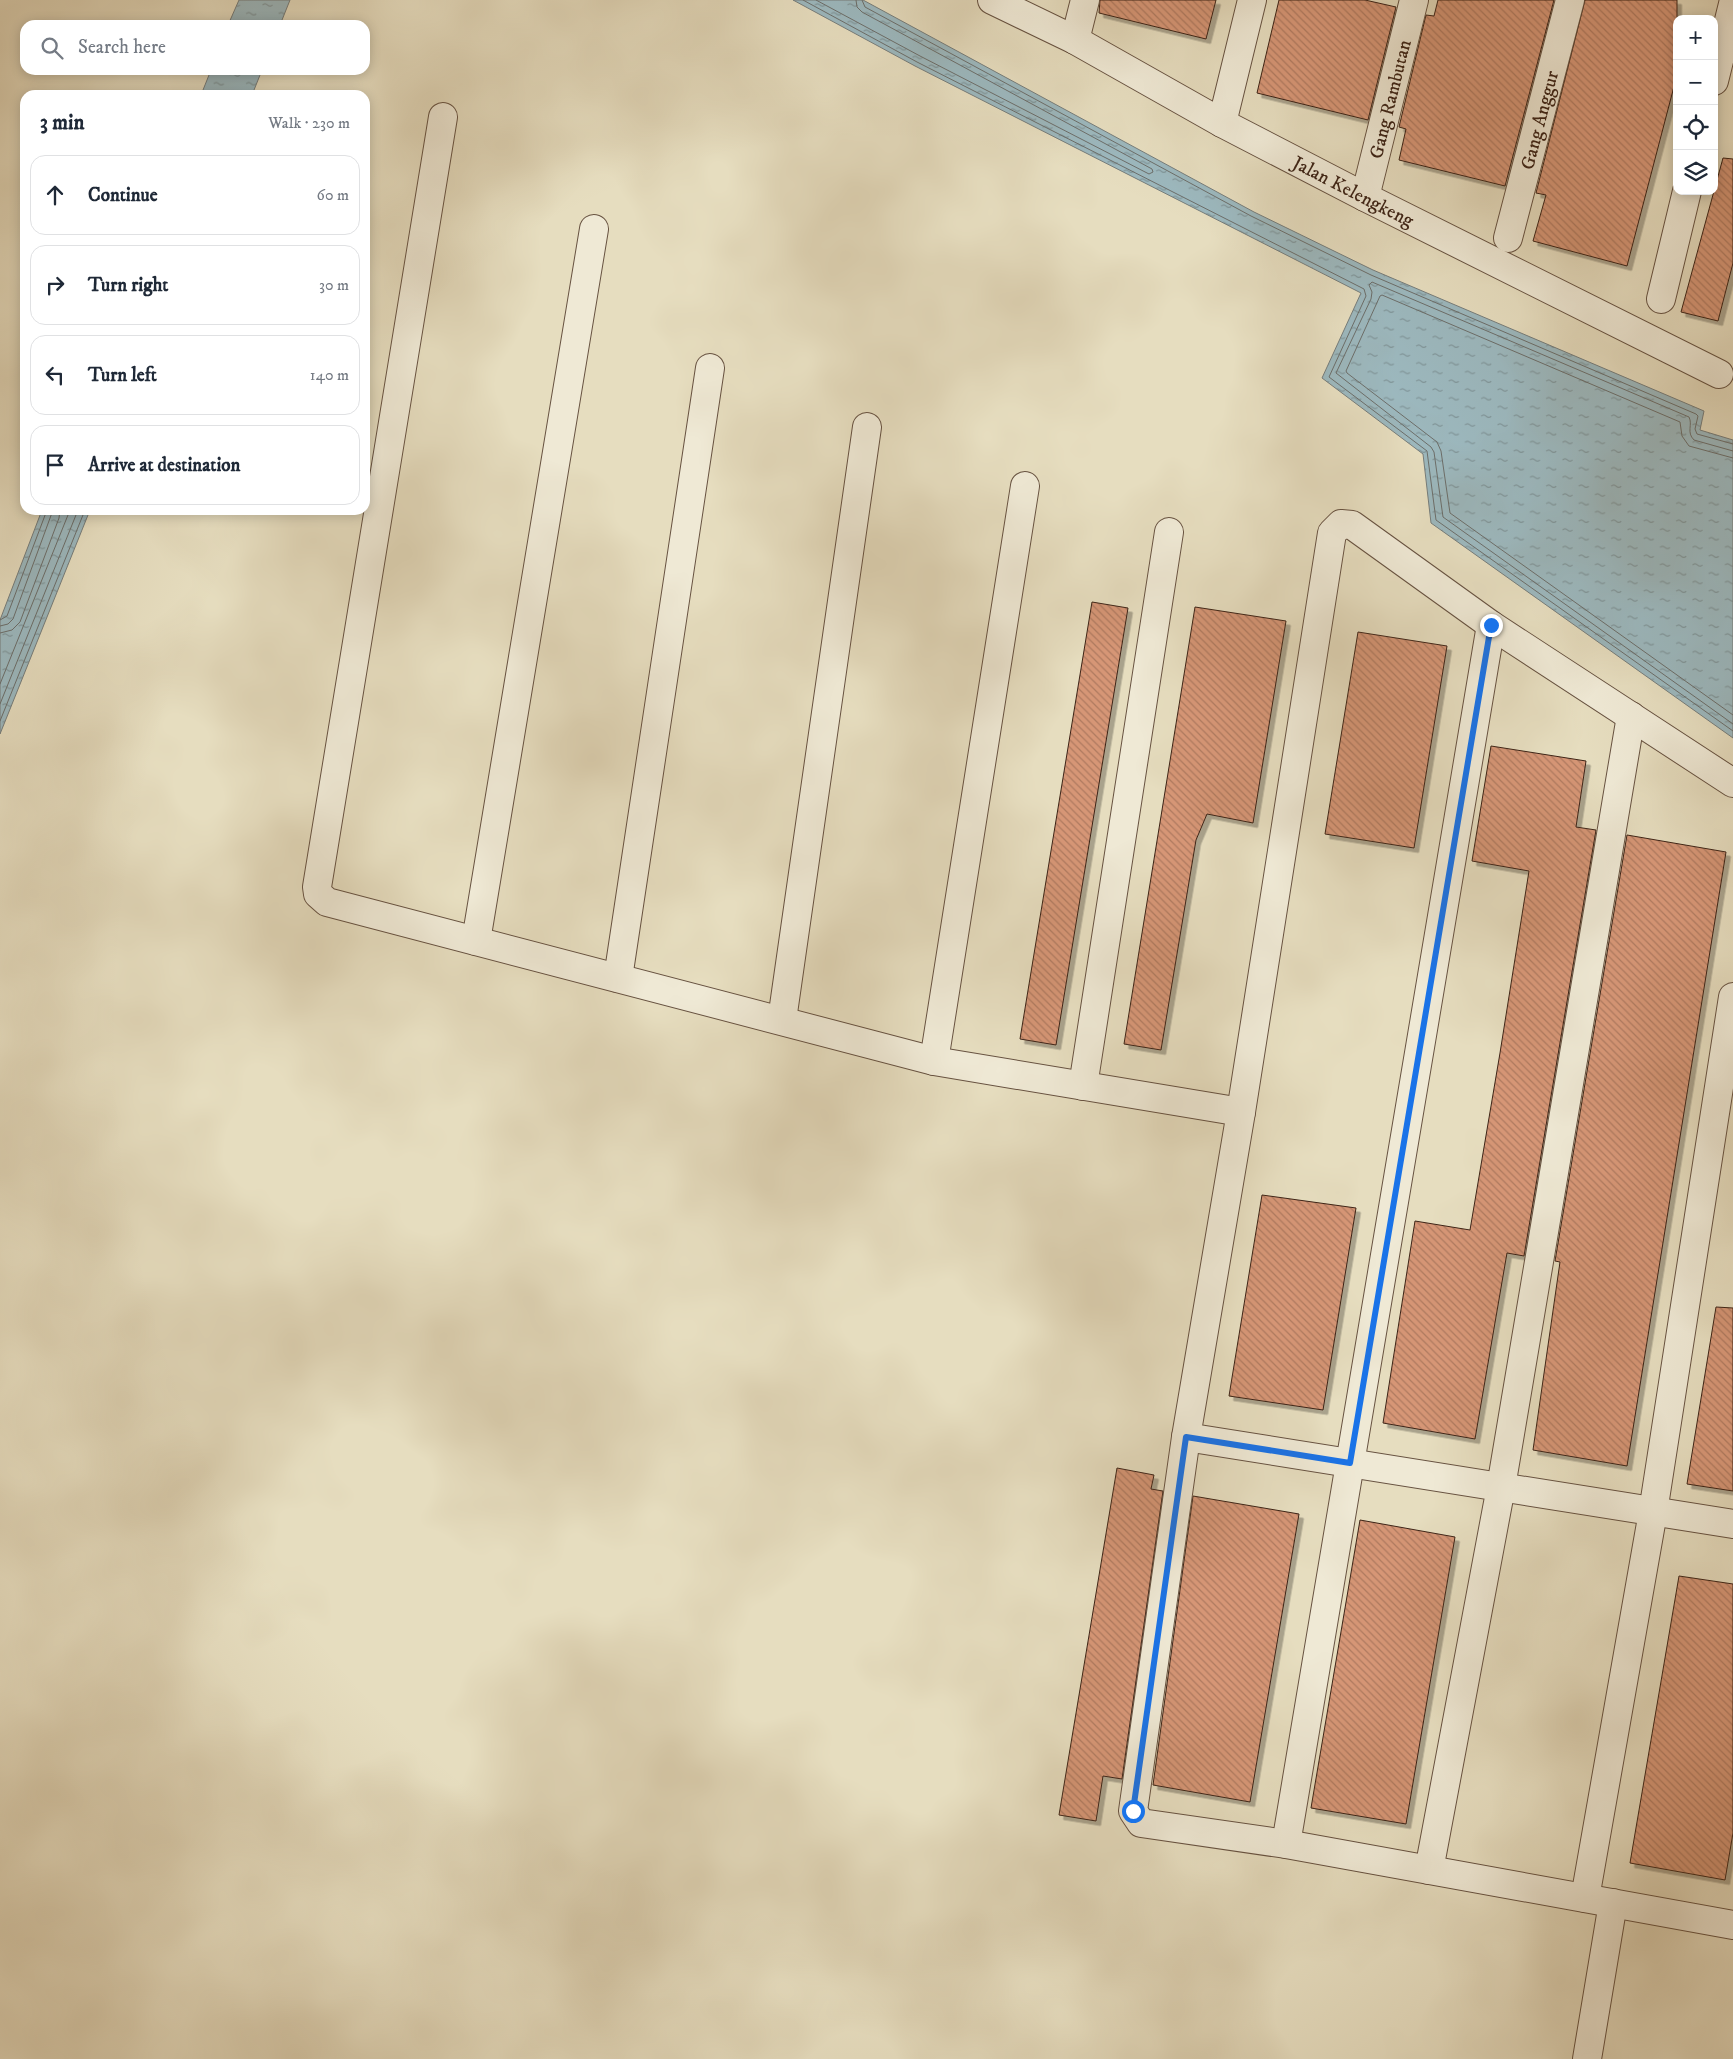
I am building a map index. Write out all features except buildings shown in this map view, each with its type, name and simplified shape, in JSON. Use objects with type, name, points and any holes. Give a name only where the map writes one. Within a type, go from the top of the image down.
[{"type":"street","name":"Jalan Kelengkeng","points":[[992,0],[1075,40],[1222,123],[1365,197],[1719,374]]},
{"type":"street","points":[[1075,40],[1085,0]]},
{"type":"street","points":[[1222,123],[1252,0]]},
{"type":"street","name":"Gang Rambutan","points":[[1365,197],[1414,0]]},
{"type":"street","name":"Gang Anggur","points":[[1508,238],[1570,0]]},
{"type":"street","points":[[1718,65],[1733,4]]},
{"type":"street","points":[[443,117],[317,886],[318,894],[328,902],[934,1061],[1241,1112]]},
{"type":"street","points":[[1661,299],[1687,195]]},
{"type":"street","points":[[476,941],[594,229]]},
{"type":"street","points":[[618,978],[710,368]]},
{"type":"street","points":[[782,1020],[867,427]]},
{"type":"street","points":[[934,1061],[1025,486]]},
{"type":"street","points":[[1733,783],[1491,625],[1352,525],[1340,524],[1332,534],[1241,1112],[1186,1437],[1133,1811],[1141,1823],[1286,1844],[1733,1925]]},
{"type":"street","points":[[1083,1086],[1169,532]]},
{"type":"street","points":[[1286,1844],[1491,625]]},
{"type":"street","points":[[1429,1870],[1500,1487],[1631,716]]},
{"type":"street","points":[[1585,1898],[1653,1512],[1733,997]]},
{"type":"street","points":[[1186,1437],[1733,1524]]},
{"type":"street","points":[[1587,2059],[1613,1903]]},
{"type":"water","points":[[239,0],[290,0],[282,20],[230,20]]},
{"type":"water","points":[[793,0],[863,0],[1254,212],[1373,270],[1704,411],[1700,430],[1733,440],[1733,738],[1431,523],[1423,454],[1322,378],[1361,293],[915,66]]},
{"type":"water","points":[[209,75],[260,75],[254,90],[203,90]]},
{"type":"water","points":[[40,515],[88,515],[0,734],[0,620]]},
{"type":"route","points":[[1133,1811],[1186,1437],[1350,1463],[1491,625]]}]
